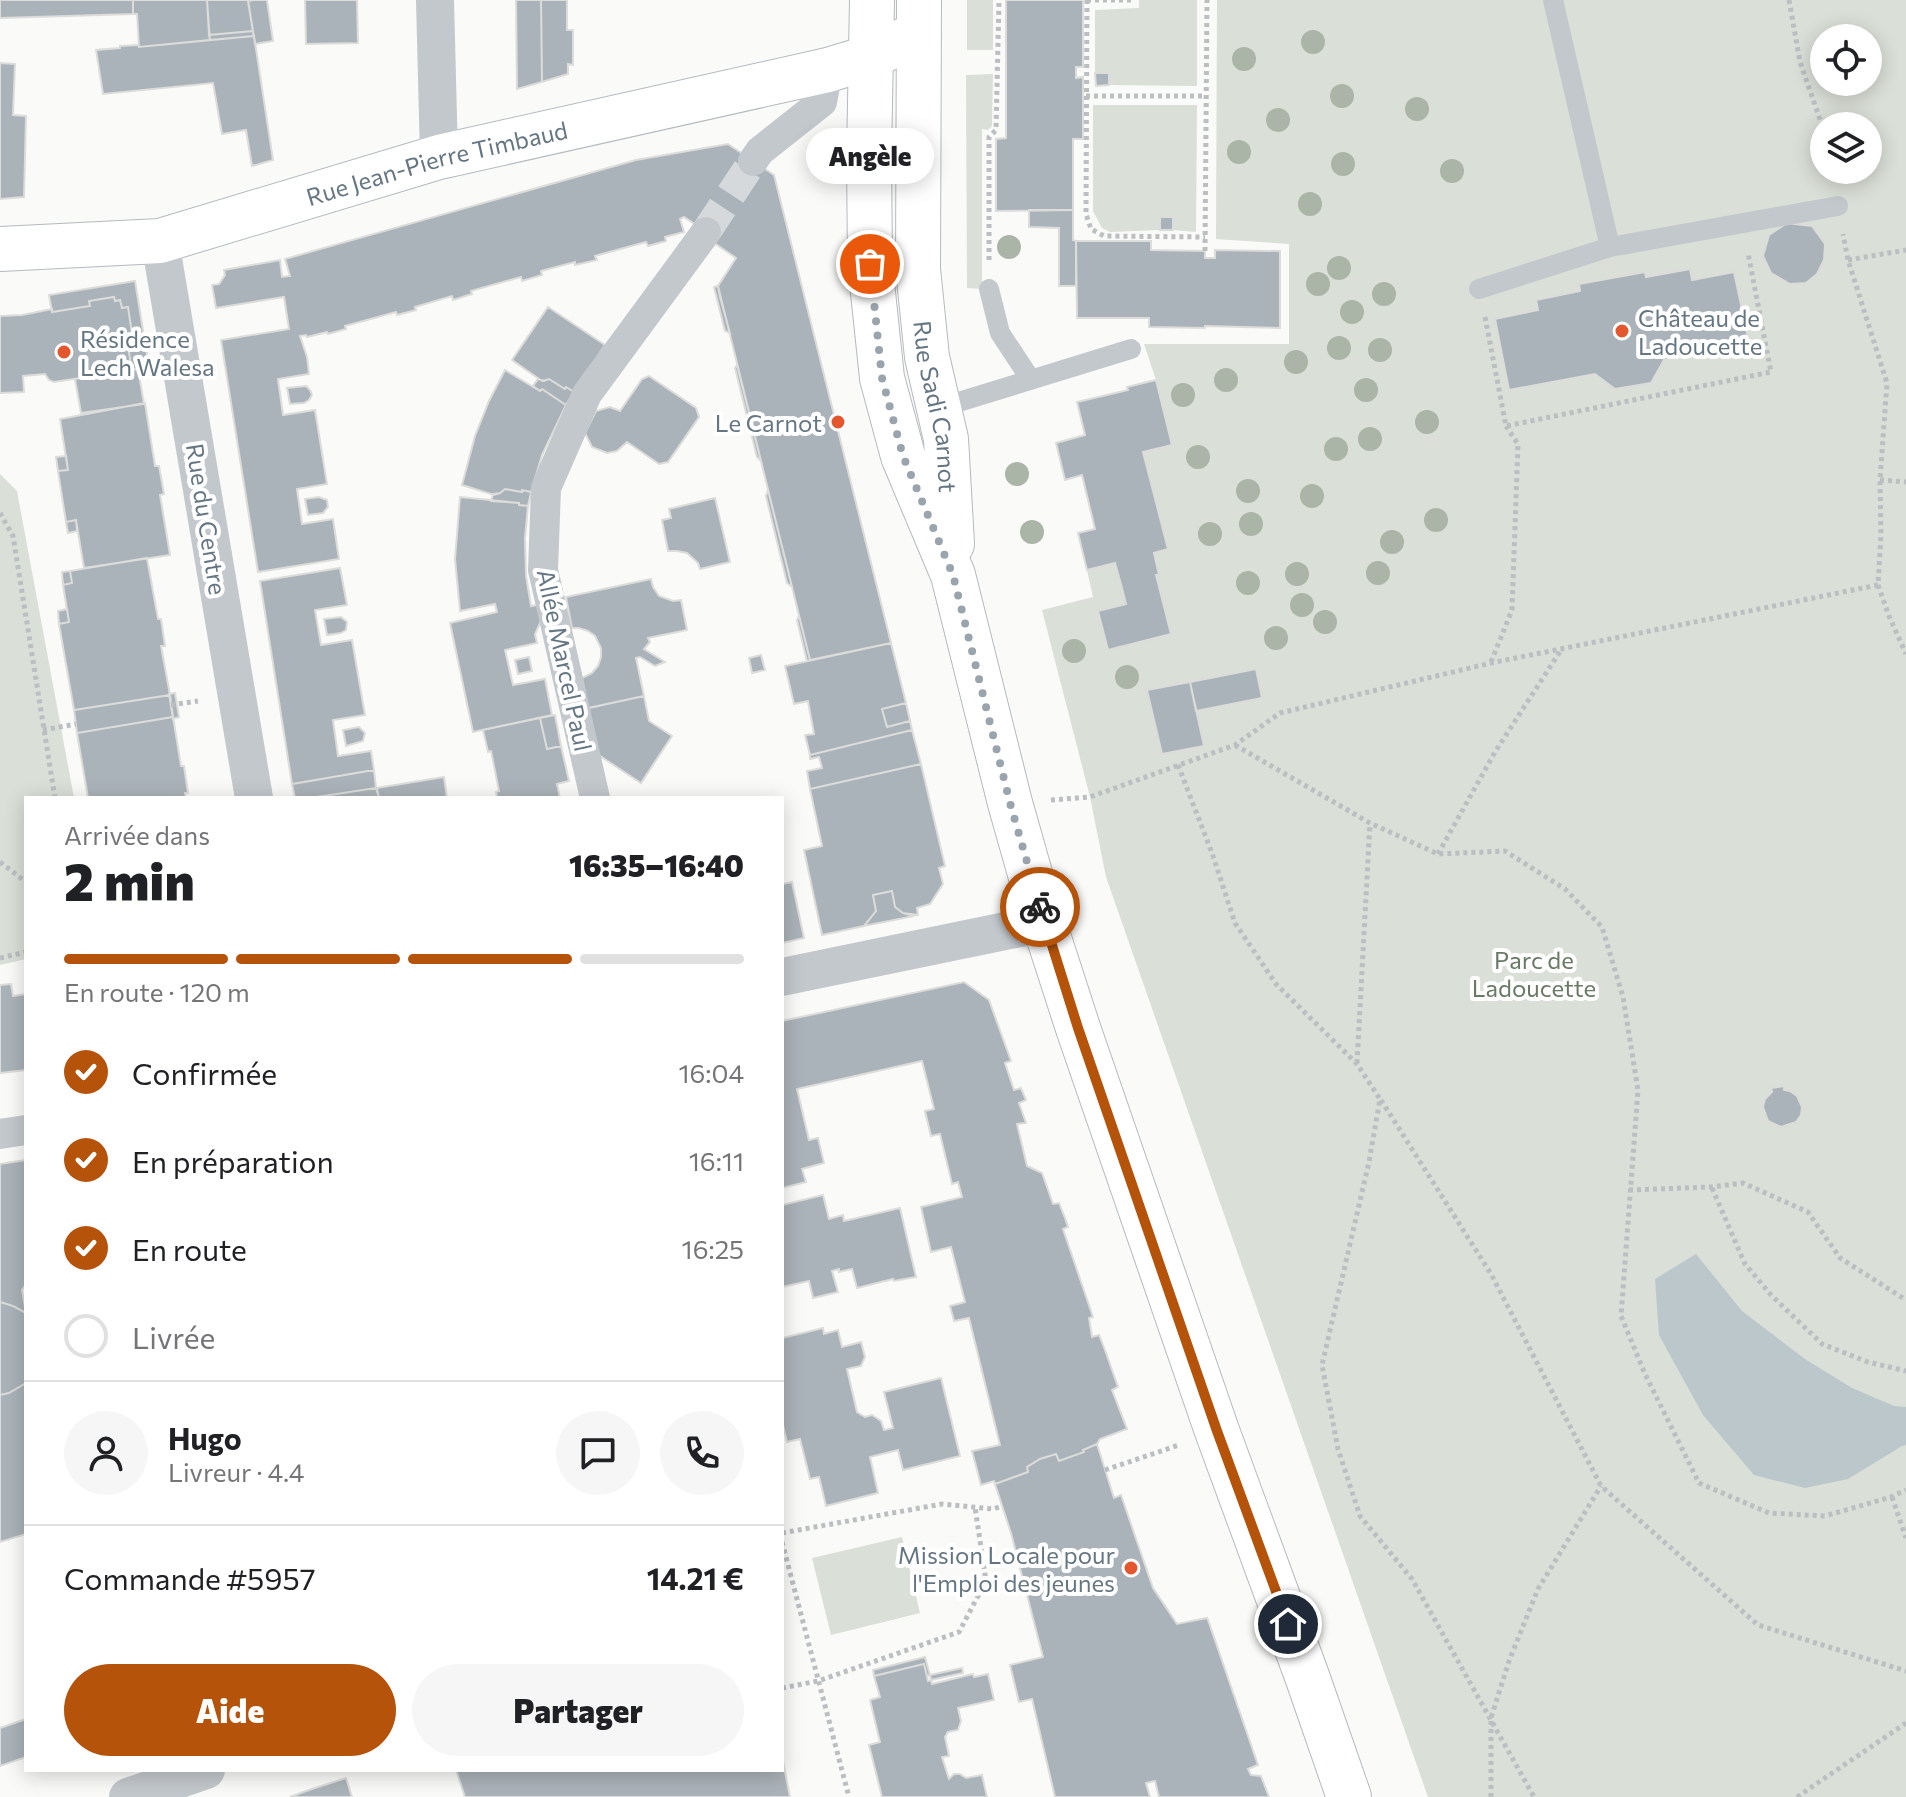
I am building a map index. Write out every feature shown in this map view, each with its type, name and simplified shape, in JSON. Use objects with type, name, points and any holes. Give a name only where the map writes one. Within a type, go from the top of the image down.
[{"type":"main road","name":"Rue Sadi Carnot","points":[[872,0],[870,264],[882,378],[903,456],[953,575],[1010,803],[1078,1028],[1217,1431],[1349,1797]]},
{"type":"main road","name":"Rue Jean-Pierre Timbaud","points":[[0,249],[160,241],[439,157],[828,70],[871,57],[918,17]]},
{"type":"main road","name":"Rue Sadi Carnot","points":[[918,17],[918,269],[927,357],[946,439],[953,575]]},
{"type":"street","points":[[435,0],[439,157]]},
{"type":"street","points":[[753,161],[760,151],[822,102],[828,70]]},
{"type":"street","name":"Allée Marcel Paul","points":[[595,796],[543,570],[546,488],[587,394],[706,232]]},
{"type":"street","name":"Rue du Centre","points":[[160,241],[254,796]]},
{"type":"street","points":[[784,977],[1044,923]]},
{"type":"street","points":[[0,1134],[24,1130]]},
{"type":"street","points":[[128,1797],[200,1772]]},
{"type":"lane","points":[[1553,0],[1610,247]]},
{"type":"lane","points":[[1479,289],[1610,247],[1838,206]]},
{"type":"lane","points":[[989,289],[1000,333],[1031,380]]},
{"type":"lane","points":[[939,408],[1131,349]]},
{"type":"path","points":[[989,289],[989,137],[996,130],[999,0]]},
{"type":"path","points":[[1132,0],[1087,0],[1086,214],[1091,229],[1104,236],[1205,237]]},
{"type":"path","points":[[1205,251],[1207,0]]},
{"type":"path","points":[[1789,0],[1800,62],[1817,112]]},
{"type":"path","points":[[1086,96],[1206,96]]},
{"type":"path","points":[[1838,206],[1848,260],[1887,383],[1880,480],[1878,585],[1906,654]]},
{"type":"path","points":[[1506,426],[1771,372],[1742,222]]},
{"type":"path","points":[[1848,260],[1906,250]]},
{"type":"path","points":[[1479,289],[1506,426],[1518,444],[1512,610],[1491,663]]},
{"type":"path","points":[[1880,480],[1906,482]]},
{"type":"path","points":[[0,513],[13,536],[55,796]]},
{"type":"path","points":[[1010,803],[1090,797],[1235,745],[1280,713],[1491,663],[1878,585]]},
{"type":"path","points":[[1438,854],[1495,752],[1561,649]]},
{"type":"path","points":[[43,730],[76,724]]},
{"type":"path","points":[[1235,745],[1370,823],[1438,854],[1505,851],[1565,889],[1602,927],[1623,997],[1638,1090],[1621,1316],[1645,1374],[1699,1483],[1769,1513],[1825,1516],[1906,1490]]},
{"type":"path","points":[[1178,765],[1235,923],[1276,984],[1357,1064],[1380,1099],[1491,1274],[1601,1486],[1758,1625],[1906,1671]]},
{"type":"path","points":[[1357,1064],[1370,823]]},
{"type":"path","points":[[0,862],[24,880]]},
{"type":"path","points":[[0,958],[24,952]]},
{"type":"path","points":[[1380,1099],[1369,1162],[1322,1365],[1338,1449],[1360,1516],[1412,1579],[1534,1797]]},
{"type":"path","points":[[1629,1190],[1743,1183],[1808,1212],[1840,1258],[1906,1300]]},
{"type":"path","points":[[1711,1187],[1745,1264],[1771,1295],[1822,1344],[1868,1362],[1906,1371]]},
{"type":"path","points":[[1105,1470],[1217,1431]]},
{"type":"path","points":[[1491,1797],[1491,1718],[1509,1661],[1538,1589],[1601,1486]]},
{"type":"path","points":[[1891,1497],[1906,1538]]},
{"type":"path","points":[[784,1533],[942,1504],[993,1509],[1002,1506]]},
{"type":"path","points":[[784,1688],[818,1681],[959,1632],[986,1581],[975,1507]]},
{"type":"path","points":[[784,1550],[849,1797]]},
{"type":"path","points":[[1797,1797],[1906,1723]]},
{"type":"green space","points":[[967,0],[993,0],[993,50],[967,50]]},
{"type":"green space","points":[[1139,0],[1197,0],[1197,86],[1109,85],[1109,73],[1095,73],[1095,10],[1139,8]]},
{"type":"green space","name":"Parc de Ladoucette","points":[[1217,0],[1906,0],[1906,1797],[1428,1797],[1106,877],[1090,797],[1042,610],[1093,597],[1087,570],[1115,563],[1126,604],[1098,611],[1108,649],[1159,574],[1154,553],[1168,549],[1143,452],[1172,444],[1144,344],[1289,344],[1289,244],[1216,239]]},
{"type":"green space","points":[[993,74],[992,126],[988,130],[982,129],[982,289],[967,288],[966,75]]},
{"type":"green space","points":[[1093,105],[1197,105],[1196,232],[1173,230],[1173,218],[1160,217],[1160,230],[1110,232],[1102,228],[1093,211]]},
{"type":"green space","points":[[0,474],[17,491],[74,796],[24,796],[24,959],[0,965]]},
{"type":"green space","points":[[902,1537],[920,1613],[831,1635],[812,1558]]},
{"type":"shaded area","points":[[1696,1254],[1742,1311],[1805,1359],[1852,1388],[1894,1406],[1906,1407],[1906,1445],[1848,1479],[1805,1488],[1754,1475],[1703,1415],[1659,1335],[1655,1279]]},
{"type":"building","points":[[0,0],[133,0],[133,14],[0,18]]},
{"type":"building","points":[[133,0],[207,0],[210,40],[139,47]]},
{"type":"building","points":[[207,0],[248,0],[253,31],[209,35]]},
{"type":"building","points":[[267,0],[273,41],[255,44],[248,1]]},
{"type":"building","points":[[305,0],[357,0],[358,43],[306,44]]},
{"type":"building","points":[[516,0],[541,0],[542,82],[517,89]]},
{"type":"building","points":[[541,0],[567,0],[567,30],[573,30],[573,65],[568,64],[568,74],[542,82]]},
{"type":"building","points":[[1006,0],[1083,0],[1083,67],[1076,67],[1076,78],[1083,77],[1083,139],[1073,139],[1073,210],[996,211],[996,139],[1006,138]]},
{"type":"building","points":[[253,31],[254,36],[210,40],[209,35]]},
{"type":"building","points":[[254,36],[273,160],[252,166],[246,130],[222,134],[213,83],[103,94],[96,50]]},
{"type":"building","points":[[0,63],[15,64],[13,115],[26,116],[24,197],[0,199]]},
{"type":"building","points":[[1095,73],[1109,73],[1109,85],[1096,86]]},
{"type":"building","points":[[728,144],[774,175],[891,643],[810,660],[718,286],[736,258],[684,217],[680,219],[684,232],[665,237],[666,241],[648,246],[646,242],[595,256],[597,260],[541,271],[542,275],[522,281],[521,277],[471,291],[472,294],[453,300],[452,296],[415,307],[416,310],[397,315],[396,312],[345,326],[346,329],[328,334],[300,336],[309,374],[278,379],[283,415],[315,410],[327,484],[297,489],[302,524],[333,519],[339,559],[258,572],[221,340],[289,329],[284,297],[216,308],[212,285],[219,284],[225,275],[224,270],[280,260],[282,277],[290,276],[285,259],[636,160]]},
{"type":"building","points":[[1029,210],[1073,210],[1076,286],[1059,286],[1059,228],[1029,227]]},
{"type":"building","points":[[1160,217],[1173,217],[1173,230],[1160,230]]},
{"type":"building","points":[[1787,223],[1812,226],[1825,244],[1824,260],[1817,274],[1806,283],[1790,284],[1771,273],[1763,256],[1769,235]]},
{"type":"building","points":[[1076,241],[1151,241],[1151,250],[1205,251],[1205,258],[1215,258],[1215,250],[1280,251],[1280,328],[1149,327],[1149,318],[1077,318]]},
{"type":"building","name":"Château de Ladoucette","points":[[1690,269],[1692,280],[1734,272],[1749,342],[1664,360],[1651,383],[1615,389],[1595,374],[1509,390],[1495,319],[1538,310],[1536,300],[1580,291],[1579,284],[1645,272],[1646,277]]},
{"type":"building","points":[[135,281],[149,367],[132,370],[126,335],[132,334],[128,307],[122,308],[120,300],[115,301],[114,297],[89,301],[90,306],[52,312],[49,295]]},
{"type":"building","points":[[718,286],[730,333],[725,331],[714,287]]},
{"type":"building","name":"Résidence Lech Walesa","points":[[114,297],[115,301],[120,300],[122,308],[128,307],[132,334],[126,335],[132,370],[54,382],[45,374],[23,376],[24,392],[0,393],[0,316],[90,306],[89,301]]},
{"type":"building","points":[[548,307],[605,345],[574,392],[549,379],[542,381],[512,360]]},
{"type":"building","points":[[737,365],[761,461],[757,457],[735,368]]},
{"type":"building","points":[[138,369],[144,404],[81,413],[75,379]]},
{"type":"building","points":[[505,370],[566,405],[542,455],[531,492],[505,489],[494,495],[462,485],[475,436]]},
{"type":"building","points":[[649,376],[696,408],[699,417],[668,462],[659,464],[627,442],[617,451],[607,453],[592,447],[585,433],[596,411],[610,407],[620,411],[642,379]]},
{"type":"building","points":[[538,379],[549,379],[574,392],[566,405],[533,386]]},
{"type":"building","points":[[1156,380],[1172,445],[1143,452],[1168,549],[1154,553],[1159,575],[1156,575],[1171,634],[1108,650],[1098,611],[1126,604],[1122,588],[1115,563],[1087,570],[1078,533],[1095,529],[1082,475],[1065,480],[1056,443],[1085,435],[1077,402]]},
{"type":"building","points":[[306,386],[312,395],[309,400],[290,404],[287,388]]},
{"type":"building","points":[[145,403],[155,466],[159,466],[164,494],[160,495],[170,555],[84,568],[76,520],[66,522],[58,471],[68,470],[60,419]]},
{"type":"building","points":[[66,456],[68,470],[58,471],[56,457]]},
{"type":"building","points":[[505,489],[531,492],[528,506],[491,501],[493,494]]},
{"type":"building","points":[[768,490],[792,587],[787,583],[766,496]]},
{"type":"building","points":[[319,497],[327,500],[328,507],[323,513],[308,515],[305,499]]},
{"type":"building","points":[[460,497],[528,506],[526,576],[531,606],[538,605],[541,621],[535,634],[537,643],[505,650],[513,685],[545,679],[552,715],[473,732],[450,623],[497,612],[495,604],[460,611],[455,559]]},
{"type":"building","points":[[715,498],[730,562],[700,569],[687,553],[668,551],[662,520],[671,518],[669,509]]},
{"type":"building","points":[[76,520],[77,531],[68,533],[66,522]]},
{"type":"building","points":[[147,558],[158,619],[161,619],[165,646],[161,646],[170,695],[74,710],[59,624],[69,622],[63,585],[72,583],[70,571]]},
{"type":"building","points":[[340,568],[347,605],[315,610],[321,645],[352,640],[365,715],[333,720],[338,756],[371,751],[374,770],[292,784],[260,581]]},
{"type":"building","points":[[70,571],[72,583],[63,585],[62,572]]},
{"type":"building","points":[[651,579],[659,596],[673,601],[681,600],[687,630],[648,638],[650,642],[644,649],[665,662],[655,666],[640,657],[636,658],[644,696],[588,708],[582,678],[598,666],[601,648],[595,636],[588,631],[572,628],[566,597]]},
{"type":"building","points":[[67,609],[69,622],[59,624],[58,611]]},
{"type":"building","points":[[799,616],[810,660],[807,661],[797,620]]},
{"type":"building","points":[[341,617],[347,622],[346,630],[327,635],[324,619]]},
{"type":"building","points":[[891,643],[906,703],[882,709],[887,727],[910,721],[912,730],[810,755],[805,735],[814,734],[808,701],[794,704],[785,666]]},
{"type":"building","points":[[761,655],[765,670],[752,673],[749,658]]},
{"type":"building","points":[[529,657],[532,671],[518,674],[515,660]]},
{"type":"building","points":[[1256,669],[1262,698],[1196,711],[1190,682]]},
{"type":"building","points":[[1190,682],[1204,746],[1162,754],[1147,690]]},
{"type":"building","points":[[175,693],[179,717],[173,719],[169,694]]},
{"type":"building","points":[[170,695],[173,717],[77,733],[74,710]]},
{"type":"building","points":[[644,696],[649,721],[672,736],[641,783],[594,752],[589,708]]},
{"type":"building","points":[[906,703],[910,721],[887,727],[882,709]]},
{"type":"building","points":[[555,715],[561,746],[547,749],[540,718]]},
{"type":"building","points":[[173,717],[188,793],[186,796],[88,796],[77,733]]},
{"type":"building","points":[[540,718],[547,749],[561,746],[569,781],[557,784],[560,796],[497,796],[499,791],[491,751],[488,752],[483,730]]},
{"type":"building","points":[[359,727],[365,733],[363,741],[346,746],[343,730]]},
{"type":"building","points":[[912,730],[921,764],[810,789],[807,771],[822,768],[819,757],[810,759],[810,755]]},
{"type":"building","points":[[921,764],[945,866],[939,868],[943,884],[930,904],[917,908],[918,915],[903,913],[895,907],[892,891],[873,895],[876,911],[864,926],[822,935],[804,850],[822,846],[810,789]]},
{"type":"building","points":[[374,770],[376,788],[323,796],[295,796],[292,784]]},
{"type":"building","points":[[444,777],[447,796],[379,796],[377,788]]},
{"type":"building","points":[[376,788],[378,796],[323,796]]},
{"type":"building","points":[[792,882],[804,938],[784,943],[784,884]]},
{"type":"building","points":[[892,891],[895,907],[914,916],[864,926],[876,911],[873,895]]},
{"type":"building","points":[[964,982],[989,1000],[1011,1061],[1005,1063],[1014,1090],[1021,1088],[1026,1100],[1019,1103],[1026,1123],[1017,1124],[1027,1166],[1042,1173],[1053,1204],[1059,1203],[1065,1218],[1068,1227],[1063,1229],[1093,1317],[1089,1318],[1092,1337],[1099,1335],[1105,1350],[1118,1387],[1112,1390],[1127,1429],[1100,1439],[1084,1452],[1059,1461],[1056,1454],[1040,1459],[1027,1467],[1028,1472],[995,1484],[994,1481],[981,1485],[972,1451],[1000,1445],[969,1318],[954,1321],[950,1306],[965,1302],[951,1247],[931,1252],[921,1207],[962,1197],[958,1182],[952,1184],[940,1134],[931,1136],[925,1111],[934,1109],[922,1061],[797,1089],[809,1140],[818,1138],[824,1163],[802,1169],[806,1182],[784,1188],[784,1021]]},
{"type":"building","points":[[11,984],[13,996],[24,994],[24,1070],[0,1073],[0,985]]},
{"type":"building","points":[[1784,1086],[1784,1090],[1797,1096],[1802,1107],[1796,1122],[1781,1127],[1768,1121],[1763,1107],[1765,1099],[1772,1092],[1771,1088]]},
{"type":"building","points":[[24,1160],[24,1312],[0,1302],[0,1164]]},
{"type":"building","points":[[823,1195],[829,1219],[843,1215],[844,1221],[900,1208],[916,1277],[857,1288],[852,1269],[839,1272],[839,1269],[832,1271],[838,1292],[813,1298],[809,1281],[784,1287],[784,1205]]},
{"type":"building","points":[[0,1302],[24,1312],[24,1384],[0,1395]]},
{"type":"building","points":[[823,1328],[824,1334],[838,1330],[842,1347],[861,1342],[865,1357],[861,1366],[847,1369],[857,1412],[865,1417],[872,1415],[881,1421],[884,1430],[893,1428],[884,1392],[941,1378],[960,1456],[903,1470],[898,1450],[870,1457],[878,1493],[826,1506],[819,1477],[810,1479],[800,1439],[787,1442],[784,1429],[784,1338]]},
{"type":"building","points":[[24,1384],[24,1535],[0,1542],[0,1395]]},
{"type":"building","points":[[1097,1444],[1114,1498],[1121,1495],[1153,1588],[1177,1624],[1208,1620],[1258,1765],[1248,1769],[1251,1775],[1261,1776],[1269,1797],[1159,1797],[1155,1781],[1146,1783],[1150,1797],[1055,1797],[1032,1699],[1019,1702],[1010,1665],[1043,1657],[995,1484],[1028,1472],[1027,1467],[1040,1459],[1056,1454],[1059,1461]]},
{"type":"building","points":[[925,1657],[930,1675],[927,1676],[924,1664],[874,1676],[873,1670]]},
{"type":"building","points":[[924,1664],[928,1681],[931,1680],[932,1684],[973,1674],[974,1677],[988,1674],[994,1700],[958,1708],[961,1721],[958,1730],[948,1732],[945,1737],[949,1756],[942,1757],[949,1779],[954,1774],[966,1778],[982,1775],[987,1797],[882,1797],[869,1745],[880,1742],[870,1700],[880,1697],[874,1676]]},
{"type":"building","points":[[962,1668],[963,1673],[931,1680],[930,1675]]},
{"type":"building","points":[[24,1720],[24,1758],[0,1766],[0,1728]]},
{"type":"building","points":[[784,1766],[790,1797],[465,1797],[457,1772],[784,1772]]},
{"type":"building","points":[[346,1778],[352,1797],[290,1797],[309,1790]]},
{"type":"tunnel","points":[[706,232],[753,161]]},
{"type":"way so far","points":[[870,264],[882,378],[903,456],[953,575],[1010,803],[1040,907]]},
{"type":"place","name":"Angèle","points":[[870,264]]},
{"type":"place","name":"Château de Ladoucette","points":[[1622,331]]},
{"type":"place","name":"Résidence Lech Walesa","points":[[64,352]]},
{"type":"place","name":"Le Carnot","points":[[838,422]]},
{"type":"place","name":"Mission Locale pour l'Emploi des jeunes","points":[[1131,1568]]},
{"type":"route","points":[[1040,907],[1078,1028],[1217,1431],[1288,1624]]}]
